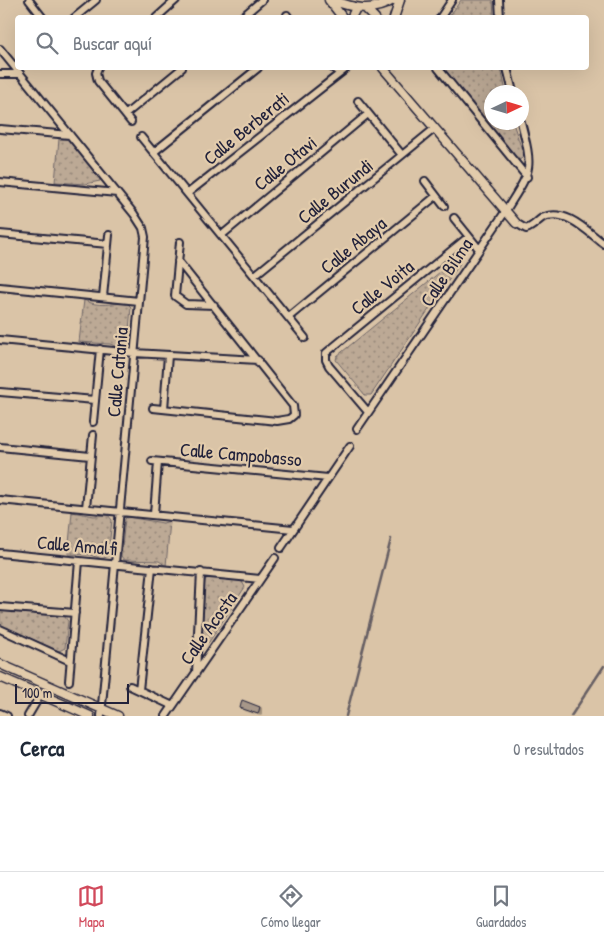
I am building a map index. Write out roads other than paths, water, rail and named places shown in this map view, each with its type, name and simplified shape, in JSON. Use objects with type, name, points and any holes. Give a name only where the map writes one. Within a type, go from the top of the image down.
[{"type":"street","points":[[29,0],[42,15]]},
{"type":"street","points":[[78,15],[96,0]]},
{"type":"street","points":[[159,15],[176,0]]},
{"type":"street","points":[[244,15],[262,0]]},
{"type":"street","points":[[330,0],[356,8],[366,8],[393,0]]},
{"type":"street","points":[[330,0],[341,15]]},
{"type":"street","points":[[395,15],[400,0]]},
{"type":"street","points":[[442,15],[452,0]]},
{"type":"street","points":[[499,0],[500,15]]},
{"type":"street","points":[[352,15],[356,8]]},
{"type":"street","points":[[366,8],[372,15]]},
{"type":"street","name":"Calle Catania","points":[[0,49],[15,68]]},
{"type":"street","name":"Calle Catania","points":[[17,70],[117,193],[143,228],[145,236],[102,713]]},
{"type":"street","points":[[97,70],[98,81],[131,122]]},
{"type":"street","points":[[126,114],[180,70]]},
{"type":"street","points":[[154,152],[256,70]]},
{"type":"street","points":[[335,70],[339,73]]},
{"type":"street","name":"Calle Berberati","points":[[188,193],[344,70]]},
{"type":"street","points":[[385,70],[516,223],[526,229],[543,218],[558,215],[567,217],[604,244]]},
{"type":"street","points":[[392,70],[394,81]]},
{"type":"street","points":[[440,70],[527,177]]},
{"type":"street","points":[[507,70],[511,85]]},
{"type":"street","points":[[0,74],[20,74]]},
{"type":"street","points":[[358,101],[402,155]]},
{"type":"street","name":"Calle Otavi","points":[[222,235],[368,114]]},
{"type":"street","points":[[0,129],[70,135]]},
{"type":"street","name":"Calle Burundi","points":[[255,275],[434,129]]},
{"type":"street","name":"Calle Bilma","points":[[357,429],[527,177],[530,159],[523,130]]},
{"type":"street","points":[[141,137],[305,338]]},
{"type":"street","points":[[0,182],[117,193]]},
{"type":"street","points":[[425,182],[444,206]]},
{"type":"street","name":"Calle Abaya","points":[[289,317],[436,196]]},
{"type":"street","points":[[454,218],[479,249]]},
{"type":"street","points":[[0,234],[108,244]]},
{"type":"street","points":[[103,297],[109,235]]},
{"type":"street","name":"Calle Voita","points":[[368,412],[329,366],[325,356],[329,350],[468,237]]},
{"type":"street","points":[[180,242],[175,296],[186,304],[214,305]]},
{"type":"street","points":[[153,408],[277,421],[290,419],[294,415],[293,406],[178,260]]},
{"type":"street","points":[[0,287],[139,301]]},
{"type":"street","points":[[0,340],[168,355],[258,360]]},
{"type":"street","points":[[93,422],[100,349]]},
{"type":"street","points":[[164,409],[168,355]]},
{"type":"street","points":[[0,392],[95,400]]},
{"type":"street","points":[[86,508],[93,434]]},
{"type":"street","points":[[282,548],[350,446]]},
{"type":"street","points":[[0,447],[90,456]]},
{"type":"street","name":"Calle Campobasso","points":[[154,514],[155,461],[328,478]]},
{"type":"street","points":[[0,500],[293,529]]},
{"type":"street","name":"Calle Amalfi","points":[[0,553],[260,578]]},
{"type":"street","name":"Calle Acosta","points":[[166,716],[275,558]]},
{"type":"street","points":[[69,681],[79,561]]},
{"type":"street","points":[[139,690],[152,568]]},
{"type":"street","points":[[196,673],[201,572]]},
{"type":"street","points":[[0,607],[75,613]]},
{"type":"street","points":[[0,629],[70,661]]},
{"type":"street","points":[[0,664],[102,713],[118,716]]},
{"type":"street","points":[[0,677],[90,716]]},
{"type":"street","points":[[130,686],[173,706]]},
{"type":"street","points":[[28,716],[41,694]]},
{"type":"street","points":[[0,713],[6,716]]},
{"type":"waterway","points":[[346,716],[391,539]]},
{"type":"waterway","points":[[571,716],[604,666]]}]
